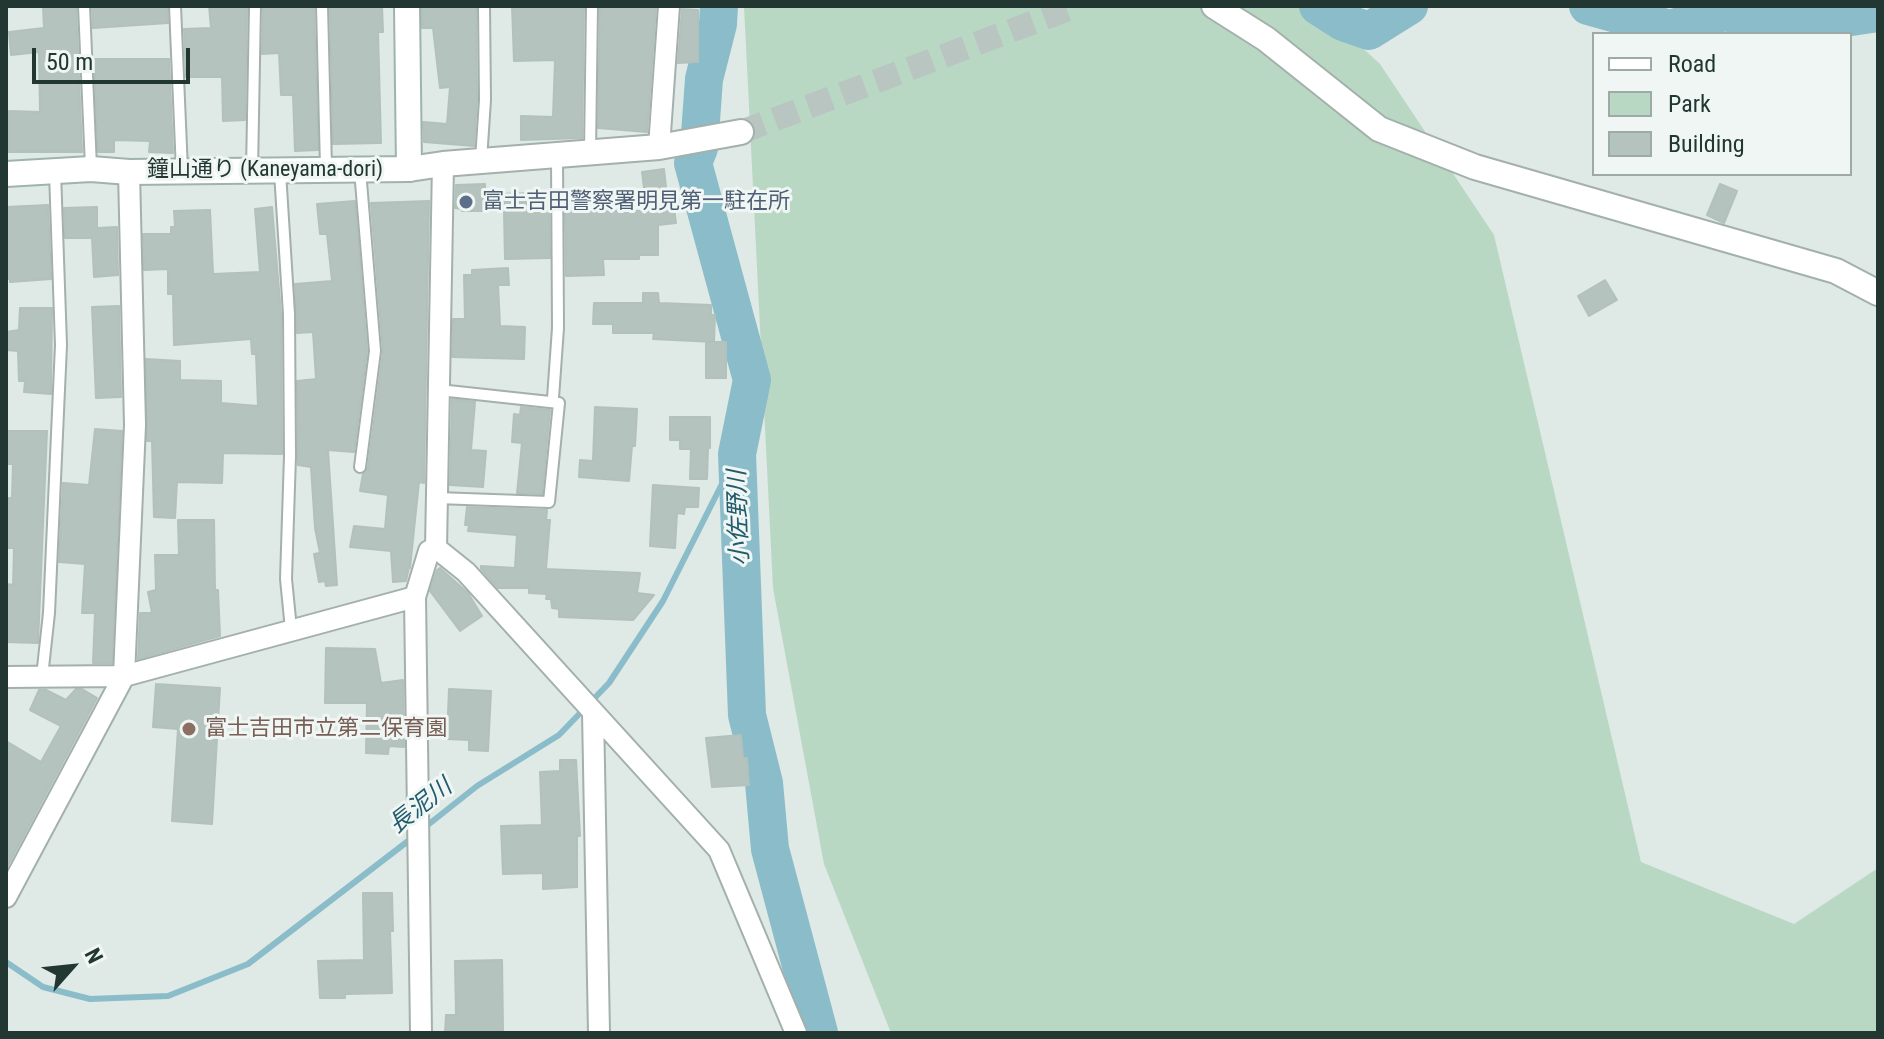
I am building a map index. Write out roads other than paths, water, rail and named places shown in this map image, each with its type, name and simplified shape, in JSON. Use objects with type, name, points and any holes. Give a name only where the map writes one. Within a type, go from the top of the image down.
[{"type":"street","name":"鐘山通り (Kaneyama-dori)","points":[[6,174],[91,169],[129,172],[409,169],[407,6]]},
{"type":"street","points":[[659,147],[669,6]]},
{"type":"street","points":[[1214,6],[1266,39],[1379,129],[1475,167],[1836,271],[1878,293]]},
{"type":"street","points":[[409,169],[659,147],[729,134]]},
{"type":"street","points":[[436,548],[443,164]]},
{"type":"street","points":[[6,897],[124,676],[135,425],[129,172]]},
{"type":"street","points":[[421,1033],[415,597],[429,551],[436,548]]},
{"type":"street","points":[[436,548],[466,572],[719,850],[796,1033]]},
{"type":"street","points":[[6,677],[124,676],[415,597]]},
{"type":"street","points":[[593,712],[599,1033]]},
{"type":"lane","points":[[84,6],[91,169]]},
{"type":"lane","points":[[175,6],[182,171]]},
{"type":"lane","points":[[252,171],[255,6]]},
{"type":"lane","points":[[322,6],[326,170]]},
{"type":"lane","points":[[481,161],[485,100],[484,6]]},
{"type":"lane","points":[[590,152],[592,6]]},
{"type":"lane","points":[[551,401],[558,328],[557,155]]},
{"type":"lane","points":[[280,170],[288,294],[290,456],[286,579],[291,629]]},
{"type":"lane","points":[[360,170],[375,351],[360,467]]},
{"type":"lane","points":[[42,677],[49,613],[61,345],[55,172]]},
{"type":"lane","points":[[437,498],[549,502],[559,403],[439,390]]},
{"type":"waterway","name":"小佐野川","points":[[719,6],[718,24],[704,79],[699,148],[693,163],[752,380],[737,454],[747,715],[764,783],[770,849],[819,1033]]},
{"type":"waterway","name":"小佐野川","points":[[1318,6],[1343,22],[1369,31],[1409,6]]},
{"type":"waterway","name":"小佐野川","points":[[1588,6],[1670,29],[1724,12],[1778,22],[1878,13]]},
{"type":"waterway","name":"長泥川","points":[[424,828],[477,786],[559,735],[609,683],[663,601],[737,454]]},
{"type":"waterway","name":"長泥川","points":[[6,962],[43,987],[90,999],[168,996],[248,964],[412,838]]},
{"type":"tunnel","points":[[741,132],[1077,6]]},
{"type":"place","name":"富士吉田警察署明見第一駐在所","points":[[466,202]]},
{"type":"place","name":"富士吉田市立第二保育園","points":[[189,729]]}]
